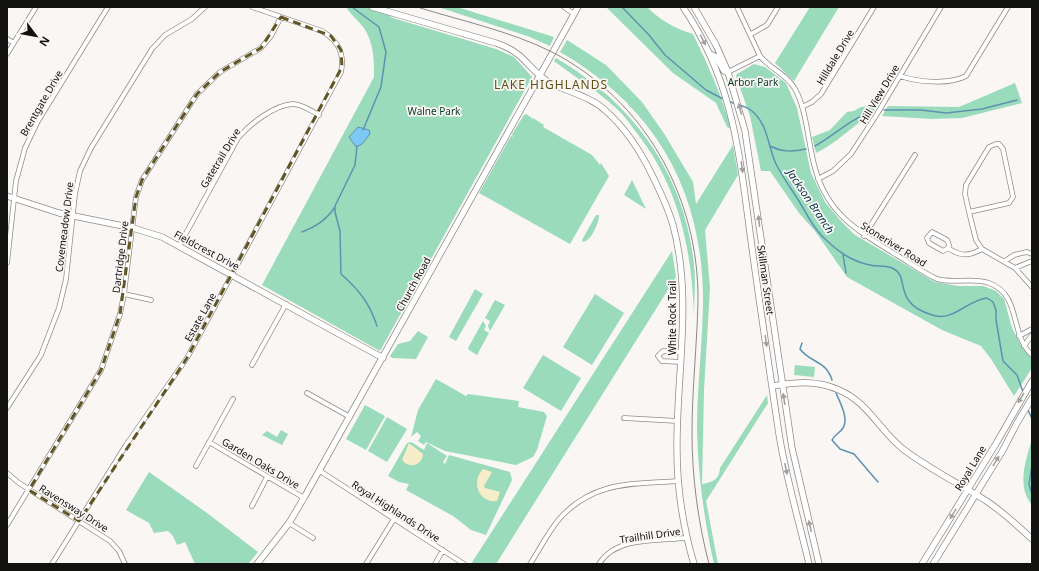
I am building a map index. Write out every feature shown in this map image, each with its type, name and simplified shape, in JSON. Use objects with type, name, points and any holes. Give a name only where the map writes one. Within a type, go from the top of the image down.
[{"type":"street","points":[[7,54],[36,7]]},
{"type":"street","name":"Brentgate Drive","points":[[7,264],[18,168],[32,132],[108,7]]},
{"type":"street","name":"Covemeadow Drive","points":[[7,408],[42,355],[54,323],[66,279],[77,182],[85,159],[147,56],[165,35],[192,19],[205,7]]},
{"type":"street","points":[[252,7],[281,17]]},
{"type":"street","name":"White Rock Trail","points":[[372,7],[506,46],[519,55],[539,76],[557,87],[587,98],[606,110],[634,144],[646,162],[668,209],[677,244],[683,302],[678,421],[678,481],[686,538],[694,564]]},
{"type":"street","points":[[564,7],[574,14]]},
{"type":"street","name":"Church Road","points":[[257,564],[289,523],[320,471],[482,176],[578,7]]},
{"type":"street","name":"Skillman Street","points":[[683,7],[710,54],[720,78],[734,126],[783,453],[810,564]]},
{"type":"street","name":"Skillman Street","points":[[694,7],[716,45],[729,75],[741,111],[757,206],[792,448],[819,564]]},
{"type":"street","points":[[710,54],[716,57],[724,71],[729,75],[760,56],[751,34],[737,7]]},
{"type":"street","points":[[751,34],[767,25],[778,7]]},
{"type":"street","name":"Hilldale Drive","points":[[802,107],[812,102],[821,94],[874,7]]},
{"type":"street","name":"Hill View Drive","points":[[818,179],[833,171],[851,154],[941,7]]},
{"type":"street","points":[[900,76],[928,82],[955,80],[966,76],[1008,7]]},
{"type":"street","name":"Estate Lane","points":[[52,564],[126,445],[179,369],[340,75],[342,67],[341,50],[331,36],[322,31],[281,17]]},
{"type":"street","name":"Dartridge Drive","points":[[7,525],[101,370],[120,314],[124,294],[136,197],[142,180],[197,94],[220,72],[261,48],[271,36],[281,17]]},
{"type":"street","points":[[7,39],[14,43]]},
{"type":"street","name":"Stoneriver Road","points":[[760,56],[780,72],[795,89],[802,107],[818,179],[836,210],[864,236],[937,279],[947,281],[976,280],[996,287],[1010,300],[1019,336],[1024,346],[1032,355]]},
{"type":"street","name":"Gatetrail Drive","points":[[179,246],[238,138],[246,128],[255,121],[273,112],[294,104],[301,105],[319,115]]},
{"type":"street","points":[[969,212],[1009,203],[1013,197],[1003,149],[999,144],[989,147],[968,180],[965,194],[969,212],[976,240],[982,249],[1015,268],[1032,287]]},
{"type":"street","points":[[864,236],[915,155]]},
{"type":"street","name":"Fieldcrest Drive","points":[[7,196],[43,209],[156,234],[232,274],[383,358]]},
{"type":"street","points":[[747,207],[757,206]]},
{"type":"street","points":[[935,233],[947,240],[949,245],[948,248],[943,251],[929,243],[927,238],[930,234],[935,233]]},
{"type":"street","points":[[948,248],[958,254],[968,255],[982,249]]},
{"type":"street","points":[[1005,261],[1014,255],[1027,252],[1032,254]]},
{"type":"street","points":[[1015,268],[1032,261]]},
{"type":"street","points":[[124,294],[151,300]]},
{"type":"street","points":[[252,365],[286,304]]},
{"type":"street","points":[[1019,336],[1032,329]]},
{"type":"street","points":[[1024,346],[1032,335]]},
{"type":"street","points":[[681,352],[663,351],[658,356],[662,361],[681,362]]},
{"type":"street","name":"Royal Lane","points":[[922,564],[968,490],[1032,381]]},
{"type":"street","points":[[773,386],[800,382],[820,384],[850,395],[867,409],[901,448],[1004,514],[1032,539]]},
{"type":"street","points":[[307,393],[350,417]]},
{"type":"street","name":"Royal Lane","points":[[934,564],[1003,450],[1017,422],[1032,398]]},
{"type":"street","points":[[196,466],[233,399]]},
{"type":"street","points":[[624,418],[678,421]]},
{"type":"street","name":"Garden Oaks Drive","points":[[209,442],[304,498]]},
{"type":"street","name":"Royal Highlands Drive","points":[[320,471],[464,564]]},
{"type":"street","name":"Ravensway Drive","points":[[7,473],[29,490],[110,541],[119,551],[125,564]]},
{"type":"street","points":[[252,506],[267,477]]},
{"type":"street","points":[[530,564],[560,519],[570,508],[592,493],[623,484],[678,481]]},
{"type":"street","points":[[366,564],[394,519]]},
{"type":"street","points":[[289,523],[313,538]]},
{"type":"street","name":"Trailhill Drive","points":[[599,564],[606,554],[620,546],[686,538]]},
{"type":"street","points":[[434,564],[443,550]]},
{"type":"street","points":[[925,558],[934,564]]},
{"type":"highlighted area","points":[[281,17],[331,36],[341,50],[342,67],[187,358],[79,521],[29,490],[101,370],[120,314],[136,197],[142,180],[197,94],[220,72],[261,48]]},
{"type":"green space","name":"Walne Park","points":[[346,7],[378,7],[393,18],[496,49],[514,57],[532,77],[380,351],[262,285],[374,77],[372,46],[370,40],[364,28]]},
{"type":"green space","points":[[438,7],[457,7],[554,37],[550,46],[530,37]]},
{"type":"green space","points":[[606,7],[647,7],[668,24],[693,34],[714,81],[731,129],[727,127],[716,103],[673,73]]},
{"type":"green space","points":[[810,7],[839,7],[794,81],[775,63]]},
{"type":"green space","points":[[567,40],[606,65],[642,102],[665,135],[693,182],[696,204],[733,145],[738,175],[705,230],[710,288],[704,390],[702,484],[717,478],[720,468],[767,395],[768,403],[706,501],[718,564],[714,564],[710,547],[704,514],[699,464],[697,413],[703,297],[700,258],[693,221],[682,186],[666,154],[646,125],[622,98],[593,74],[560,52]]},
{"type":"green space","points":[[556,58],[584,76],[609,97],[631,119],[650,144],[667,171],[689,232],[695,271],[694,317],[693,292],[686,243],[673,197],[663,174],[651,153],[622,114],[610,102],[554,61]]},
{"type":"green space","name":"Arbor Park","points":[[754,64],[765,67],[786,83],[797,108],[811,173],[825,202],[855,235],[935,282],[958,286],[983,286],[996,291],[1004,299],[1012,328],[1023,349],[1032,358],[1032,368],[1014,396],[981,346],[942,330],[847,277],[815,231],[799,213],[770,171],[761,171],[750,116],[736,76]]},
{"type":"green space","points":[[1015,83],[1022,103],[962,118],[932,119],[882,116],[888,106],[959,107]]},
{"type":"green space","points":[[869,106],[875,109],[868,117],[832,144],[816,153],[812,137],[830,130],[847,112]]},
{"type":"green space","points":[[526,114],[532,118],[531,120],[533,118],[544,125],[543,127],[592,155],[600,165],[601,163],[609,176],[570,244],[479,193],[511,136],[513,137],[512,134]]},
{"type":"green space","points":[[632,180],[646,209],[624,195]]},
{"type":"green space","points":[[596,215],[599,215],[599,218],[596,227],[589,238],[583,242],[582,240]]},
{"type":"green space","points":[[672,251],[676,277],[496,564],[471,564]]},
{"type":"green space","points":[[475,289],[483,294],[456,341],[449,337]]},
{"type":"green space","points":[[595,294],[624,313],[592,365],[563,347]]},
{"type":"green space","points":[[495,300],[505,305],[490,331],[488,326],[490,321],[485,318]]},
{"type":"green space","points":[[483,321],[486,326],[484,330],[489,333],[477,355],[468,348]]},
{"type":"green space","points":[[418,331],[428,337],[416,359],[392,358],[390,356],[398,344],[410,341]]},
{"type":"green space","points":[[543,355],[581,378],[561,411],[523,388]]},
{"type":"green space","points":[[795,365],[815,367],[814,377],[794,375]]},
{"type":"green space","points":[[436,379],[466,396],[468,394],[519,401],[518,407],[544,412],[547,416],[537,450],[533,457],[516,465],[445,451],[426,442],[424,445],[418,441],[421,436],[417,432],[411,437],[418,410]]},
{"type":"green space","points":[[365,405],[385,416],[366,450],[346,439]]},
{"type":"green space","points":[[387,417],[407,429],[387,462],[368,451]]},
{"type":"green space","points":[[281,430],[288,434],[282,445],[262,435],[267,431],[277,437]]},
{"type":"green space","points":[[1032,439],[1032,505],[1024,490],[1023,481],[1025,464]]},
{"type":"green space","points":[[411,442],[424,450],[427,443],[447,456],[443,462],[445,464],[449,455],[510,472],[512,480],[486,535],[471,530],[453,516],[406,490],[409,484],[399,482],[388,476],[407,443]]},
{"type":"green space","points":[[149,472],[207,513],[258,552],[248,564],[195,564],[185,542],[177,545],[173,536],[168,531],[154,533],[149,523],[126,510]]},
{"type":"sand","points":[[409,443],[423,454],[418,464],[408,465],[402,460]]},
{"type":"sand","points":[[483,469],[492,472],[484,486],[485,488],[500,492],[497,501],[485,499],[478,490],[477,479]]},
{"type":"water","points":[[358,127],[369,130],[370,134],[362,144],[356,147],[349,137]]},
{"type":"waterway","points":[[352,7],[379,27],[386,52],[381,87],[363,130]]},
{"type":"waterway","name":"Jackson Branch","points":[[622,7],[649,35],[665,55],[706,90],[725,100]]},
{"type":"waterway","points":[[884,110],[921,110],[946,113],[982,109],[1017,100]]},
{"type":"waterway","name":"Jackson Branch","points":[[728,101],[736,104]]},
{"type":"waterway","name":"Jackson Branch","points":[[740,105],[750,110],[758,117],[765,130],[773,157],[781,173],[815,227],[822,236],[838,250],[856,261],[873,266],[894,269],[899,273],[904,290],[911,304],[932,315],[947,316],[972,303],[987,298],[993,302],[996,310],[996,320],[1003,361],[1017,375],[1023,392]]},
{"type":"waterway","points":[[815,146],[851,122],[865,114],[873,112]]},
{"type":"waterway","points":[[357,146],[355,165],[335,206],[340,231],[341,274],[363,297],[371,310],[377,326]]},
{"type":"waterway","points":[[770,146],[787,151],[806,149]]},
{"type":"waterway","points":[[302,232],[321,222],[335,207]]},
{"type":"waterway","points":[[843,255],[846,273]]},
{"type":"waterway","points":[[802,343],[800,349],[804,354],[822,365],[832,380]]},
{"type":"waterway","points":[[836,393],[843,410],[845,424],[832,440],[840,449],[854,454],[878,482]]},
{"type":"waterway","name":"Jackson Branch","points":[[1028,410],[1032,419]]},
{"type":"waterway","name":"Jackson Branch","points":[[1032,465],[1029,484],[1032,494]]},
{"type":"tram line","points":[[417,7],[520,38],[552,52],[585,72],[614,97],[639,125],[660,156],[677,190],[689,225],[696,263],[698,301],[692,450],[696,499],[709,564]]},
{"type":"district","name":"LAKE HIGHLANDS","points":[[551,84]]}]
